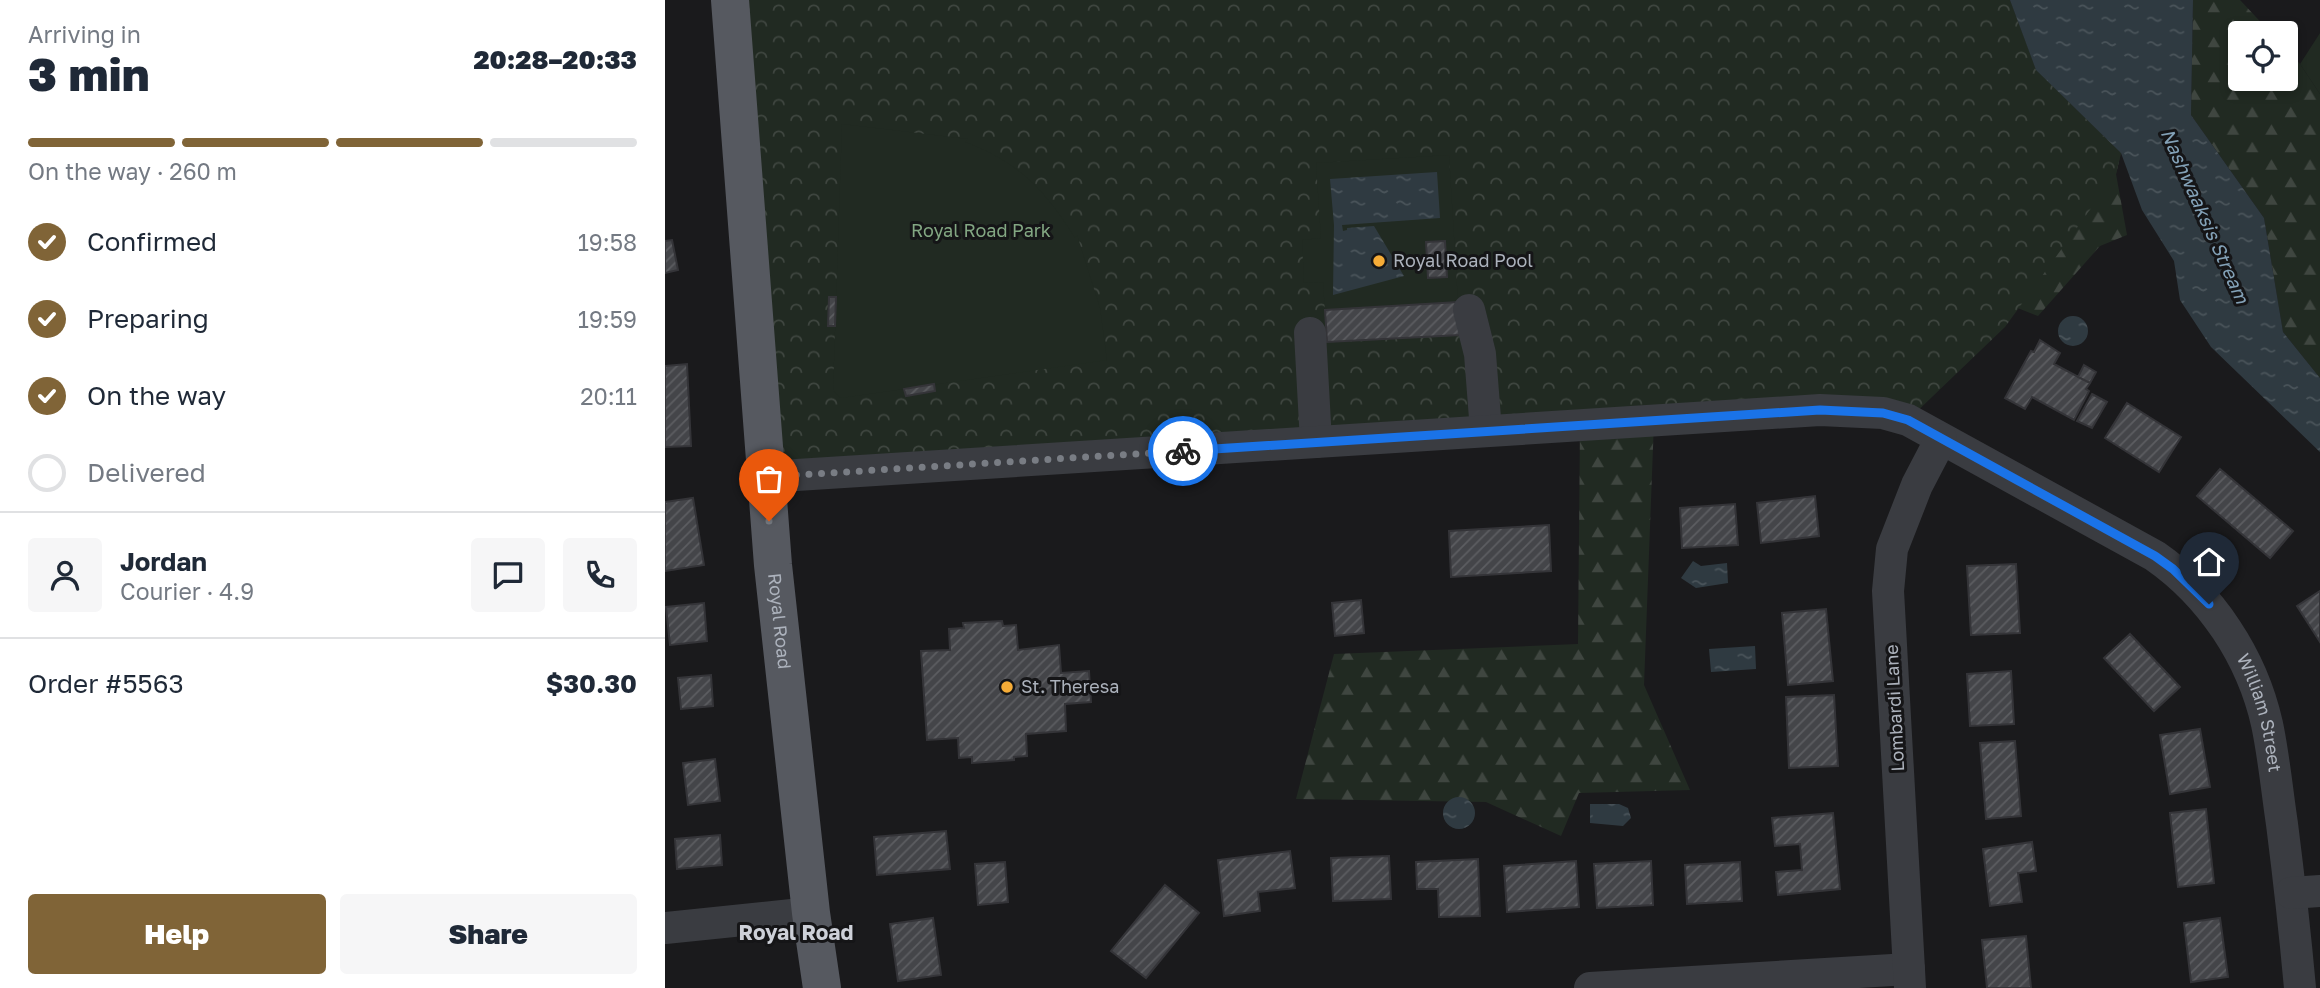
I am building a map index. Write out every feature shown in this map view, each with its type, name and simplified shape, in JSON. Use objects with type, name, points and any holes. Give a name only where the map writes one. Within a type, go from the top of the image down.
[{"type":"main road","name":"Royal Road","points":[[730,0],[779,632],[822,988]]},
{"type":"street","points":[[1469,310],[1480,354],[1486,431]]},
{"type":"street","points":[[1310,333],[1316,442]]},
{"type":"street","name":"William Street","points":[[765,477],[1820,410],[1883,413],[1908,420],[2155,556],[2173,569],[2209,604],[2248,669],[2266,721],[2305,892],[2300,988]]},
{"type":"street","name":"Lombardi Lane","points":[[1910,979],[1888,591],[1892,549],[1917,485],[1941,439]]},
{"type":"street","points":[[665,928],[811,912]]},
{"type":"street","points":[[1590,988],[1910,979]]},
{"type":"green space","name":"Royal Road Park","points":[[730,0],[2010,0],[2036,70],[2121,153],[2116,174],[2005,327],[1908,420],[765,477]]},
{"type":"green space","points":[[2010,0],[2036,70],[2121,153],[2116,174],[2127,235],[2100,246],[2038,316],[1987,296]]},
{"type":"green space","points":[[2193,0],[2240,0],[2260,21],[2228,21],[2228,91],[2298,91],[2298,62],[2320,94],[2320,378],[2283,332],[2264,218],[2191,115]]},
{"type":"green space","points":[[2320,33],[2320,94],[2300,64]]},
{"type":"green space","points":[[842,124],[968,139],[965,142],[1001,159],[1029,180],[1053,206],[1075,238],[1077,235],[1100,308],[1107,360],[841,398],[833,391]]},
{"type":"green space","name":"Royal Road Pool","points":[[1449,155],[1460,335],[1327,342],[1323,282],[1304,283],[1302,240],[1321,238],[1316,163]]},
{"type":"green space","points":[[1654,421],[1644,685],[1690,790],[1579,793],[1561,836],[1486,802],[1296,799],[1334,654],[1578,644],[1580,426]]},
{"type":"water","name":"Nashwaaksis Stream","points":[[2010,0],[2193,0],[2191,115],[2264,218],[2283,332],[2320,378],[2320,452],[2211,347],[2180,300],[2174,261],[2142,210],[2121,153],[2036,70]]},
{"type":"water","points":[[1437,172],[1440,218],[1342,225],[1343,231],[1347,228],[1374,226],[1404,276],[1333,295],[1334,225],[1330,179]]},
{"type":"water","points":[[2073,316],[2084,320],[2088,331],[2084,342],[2073,346],[2062,342],[2058,331],[2062,320]]},
{"type":"water","points":[[1693,561],[1701,566],[1727,563],[1728,583],[1696,588],[1681,578]]},
{"type":"water","points":[[1755,646],[1756,669],[1711,672],[1709,649]]},
{"type":"water","points":[[1459,797],[1470,802],[1475,813],[1470,824],[1459,829],[1448,824],[1443,813],[1448,802]]},
{"type":"water","points":[[1590,804],[1619,804],[1628,808],[1631,818],[1623,826],[1590,823]]},
{"type":"building","points":[[672,240],[678,270],[665,273],[665,241]]},
{"type":"building","points":[[1445,241],[1447,277],[1428,278],[1426,242]]},
{"type":"building","points":[[829,297],[836,297],[835,326],[828,326]]},
{"type":"building","points":[[1458,302],[1460,335],[1327,342],[1325,310]]},
{"type":"building","points":[[2040,340],[2060,353],[2054,364],[2090,383],[2086,389],[2089,391],[2074,420],[2032,397],[2025,409],[2005,398]]},
{"type":"building","points":[[687,364],[691,446],[665,447],[665,366]]},
{"type":"building","points":[[2084,365],[2096,372],[2090,383],[2078,377]]},
{"type":"building","points":[[934,384],[935,391],[906,396],[904,389]]},
{"type":"building","points":[[2092,394],[2107,402],[2092,428],[2077,421]]},
{"type":"building","points":[[2127,403],[2181,437],[2159,472],[2105,438]]},
{"type":"building","points":[[2220,469],[2293,531],[2270,558],[2197,496]]},
{"type":"building","points":[[1815,496],[1819,536],[1761,543],[1757,503]]},
{"type":"building","points":[[693,498],[704,565],[665,571],[665,502]]},
{"type":"building","points":[[1735,504],[1738,545],[1682,548],[1680,508]]},
{"type":"building","points":[[1549,525],[1551,571],[1451,577],[1449,531]]},
{"type":"building","points":[[2016,564],[2020,633],[1971,635],[1967,566]]},
{"type":"building","points":[[2320,591],[2320,642],[2297,606]]},
{"type":"building","points":[[1361,600],[1364,633],[1335,636],[1332,603]]},
{"type":"building","points":[[704,603],[707,641],[670,645],[666,607]]},
{"type":"building","points":[[1826,609],[1833,681],[1788,685],[1782,613]]},
{"type":"building","name":"St. Theresa","points":[[1002,621],[1003,626],[1016,625],[1018,650],[1059,645],[1061,673],[1089,671],[1091,702],[1065,704],[1066,731],[1026,734],[1027,756],[1014,757],[1014,760],[972,763],[972,757],[959,758],[958,738],[927,740],[921,651],[950,650],[949,629],[964,628],[963,623]]},
{"type":"building","points":[[2130,634],[2180,687],[2154,711],[2104,658]]},
{"type":"building","points":[[2011,671],[2014,724],[1970,726],[1967,674]]},
{"type":"building","points":[[711,675],[713,706],[681,709],[678,678]]},
{"type":"building","points":[[1834,695],[1838,766],[1789,768],[1786,697]]},
{"type":"building","points":[[2200,729],[2210,787],[2170,794],[2160,735]]},
{"type":"building","points":[[2015,741],[2021,816],[1986,819],[1980,743]]},
{"type":"building","points":[[715,759],[720,801],[688,805],[683,763]]},
{"type":"building","points":[[2206,809],[2214,883],[2178,887],[2170,813]]},
{"type":"building","points":[[1833,813],[1840,889],[1778,895],[1776,872],[1802,870],[1800,844],[1775,846],[1772,818]]},
{"type":"building","points":[[946,831],[950,869],[877,875],[874,837]]},
{"type":"building","points":[[720,835],[722,865],[677,869],[675,839]]},
{"type":"building","points":[[2032,842],[2036,871],[2018,873],[2022,902],[1990,906],[1983,849]]},
{"type":"building","points":[[1290,851],[1295,888],[1258,892],[1260,911],[1224,916],[1218,860]]},
{"type":"building","points":[[1389,856],[1391,899],[1333,901],[1331,858]]},
{"type":"building","points":[[1478,859],[1480,916],[1439,917],[1438,889],[1417,889],[1416,862]]},
{"type":"building","points":[[1576,861],[1579,907],[1507,912],[1504,866]]},
{"type":"building","points":[[1651,861],[1653,905],[1597,908],[1594,864]]},
{"type":"building","points":[[1005,862],[1008,902],[978,905],[975,864]]},
{"type":"building","points":[[1740,862],[1742,901],[1687,904],[1685,865]]},
{"type":"building","points":[[1165,885],[1199,913],[1146,978],[1111,951]]},
{"type":"building","points":[[933,918],[941,975],[898,981],[890,924]]},
{"type":"building","points":[[2220,918],[2228,977],[2191,982],[2184,923]]},
{"type":"building","points":[[2026,936],[2031,988],[1987,988],[1982,940]]},
{"type":"way so far","points":[[769,521],[765,477],[1183,451]]},
{"type":"place","name":"Royal Road Pool","points":[[1379,261]]},
{"type":"place","name":"St. Theresa","points":[[1007,687]]},
{"type":"district","name":"Royal Road","points":[[796,933]]},
{"type":"route","points":[[1183,451],[1820,410],[1883,413],[1908,420],[2155,556],[2173,569],[2209,604]]}]
